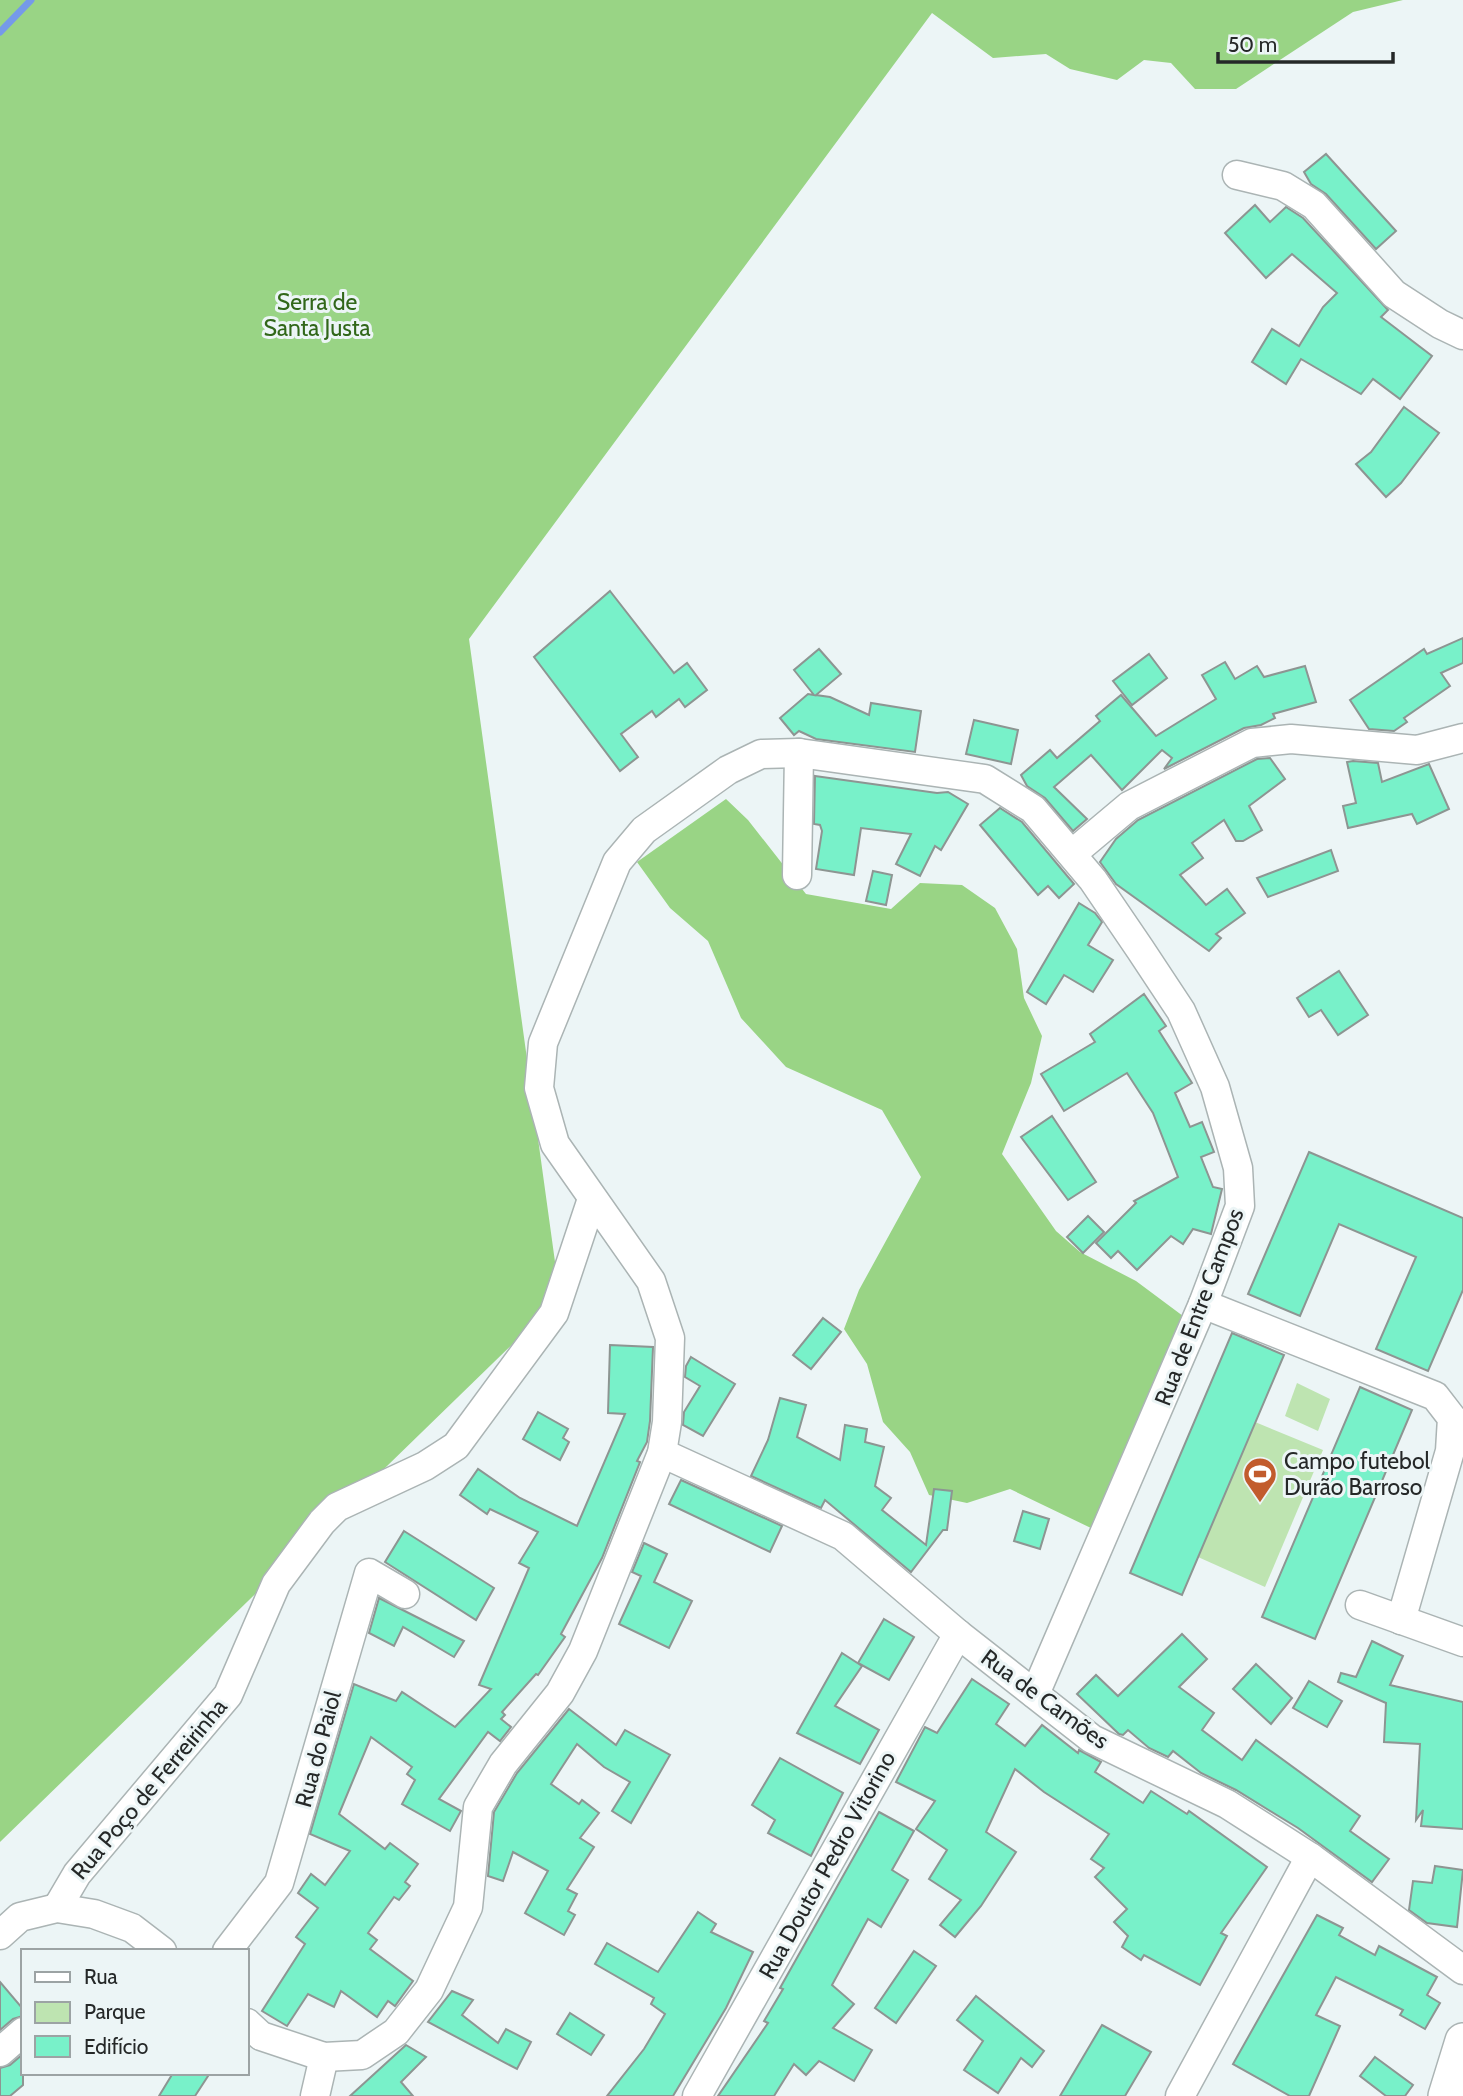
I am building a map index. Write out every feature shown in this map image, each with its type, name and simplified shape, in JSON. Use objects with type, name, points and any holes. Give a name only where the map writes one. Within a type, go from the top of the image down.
[{"type":"street","points":[[1237,175],[1283,186],[1314,205],[1394,294],[1440,324],[1463,335]]},
{"type":"street","points":[[1073,853],[1129,806],[1252,743],[1291,739],[1417,750],[1463,738]]},
{"type":"street","points":[[797,875],[799,753]]},
{"type":"street","name":"Rua de Entre Campos","points":[[324,2057],[362,2055],[396,2032],[429,1990],[468,1907],[478,1807],[503,1764],[560,1693],[583,1651],[662,1453],[667,1422],[670,1338],[651,1282],[555,1143],[539,1087],[542,1043],[617,862],[644,830],[728,770],[761,754],[799,753],[985,779],[1033,809],[1073,853],[1181,1011],[1214,1087],[1238,1168],[1240,1206],[1203,1304],[1035,1694]]},
{"type":"street","name":"Rua Poço de Ferreirinha","points":[[57,1908],[77,1874],[228,1695],[276,1584],[322,1521],[337,1507],[425,1466],[456,1446],[554,1314],[592,1199]]},
{"type":"street","points":[[1203,1304],[1435,1396],[1452,1418],[1450,1451],[1401,1620]]},
{"type":"street","name":"Rua de Camões","points":[[662,1453],[843,1536],[958,1634],[1092,1739],[1227,1804],[1310,1857],[1463,1970]]},
{"type":"street","name":"Rua do Paiol","points":[[229,1949],[279,1883],[369,1573],[405,1594]]},
{"type":"street","points":[[1360,1605],[1463,1642]]},
{"type":"street","name":"Rua Doutor Pedro Vitorino","points":[[697,2096],[958,1634]]},
{"type":"street","points":[[1180,2096],[1310,1857]]},
{"type":"street","points":[[0,1935],[20,1917],[57,1908],[94,1914],[132,1928],[159,1949]]},
{"type":"street","points":[[248,2024],[261,2036],[324,2057],[315,2096]]},
{"type":"street","points":[[0,2052],[21,2034]]},
{"type":"street","points":[[1446,2096],[1463,2040]]},
{"type":"green space","name":"Serra de Santa Justa","points":[[0,0],[1403,0],[1353,12],[1236,89],[1195,89],[1171,63],[1144,60],[1117,80],[1070,69],[1046,54],[993,58],[932,13],[469,639],[560,1298],[0,1842]]},
{"type":"green space","points":[[726,799],[748,820],[806,894],[891,909],[920,883],[962,885],[995,908],[1017,949],[1024,998],[1042,1036],[1031,1083],[1002,1154],[1056,1231],[1080,1252],[1136,1281],[1187,1319],[1093,1529],[1010,1489],[967,1503],[929,1495],[910,1452],[883,1422],[867,1364],[844,1329],[859,1290],[921,1177],[882,1110],[786,1067],[741,1018],[708,941],[670,908],[637,862]]},
{"type":"green space","points":[[1297,1383],[1330,1399],[1318,1431],[1285,1416]]},
{"type":"green space","name":"Campo futebol Durão Barroso","points":[[1255,1422],[1323,1450],[1265,1587],[1198,1557]]},
{"type":"building","points":[[1326,154],[1396,231],[1376,249],[1326,194],[1311,184],[1304,172]]},
{"type":"building","points":[[1255,205],[1270,222],[1286,207],[1303,218],[1388,310],[1381,317],[1432,356],[1400,399],[1373,379],[1361,394],[1301,359],[1286,384],[1252,362],[1272,329],[1299,346],[1323,307],[1337,293],[1292,254],[1266,278],[1225,233]]},
{"type":"building","points":[[1404,407],[1439,433],[1401,483],[1386,497],[1356,464],[1371,452]]},
{"type":"building","points":[[610,591],[674,673],[687,663],[707,690],[685,707],[679,699],[656,717],[652,711],[621,734],[638,757],[620,771],[534,657]]},
{"type":"building","points":[[1463,638],[1463,663],[1441,673],[1450,686],[1404,718],[1407,722],[1394,731],[1369,729],[1350,700],[1424,649],[1427,654]]},
{"type":"building","points":[[819,649],[841,674],[816,695],[830,697],[869,715],[871,703],[921,711],[915,752],[816,739],[799,731],[794,735],[780,718],[808,694],[814,695],[794,670]]},
{"type":"building","points":[[1149,654],[1167,678],[1132,705],[1113,681]]},
{"type":"building","points":[[1225,662],[1235,679],[1257,666],[1264,677],[1305,666],[1316,702],[1273,714],[1275,718],[1261,725],[1244,728],[1164,769],[1172,758],[1162,750],[1122,790],[1091,755],[1054,787],[1087,819],[1073,831],[1045,798],[1027,786],[1021,775],[1050,750],[1057,758],[1100,721],[1096,716],[1121,695],[1156,736],[1216,699],[1202,675]]},
{"type":"building","points":[[974,720],[1018,730],[1011,764],[966,754]]},
{"type":"building","points":[[1270,758],[1285,779],[1249,806],[1262,830],[1243,841],[1236,841],[1224,820],[1192,843],[1203,858],[1180,875],[1206,905],[1227,889],[1245,913],[1216,934],[1221,938],[1209,951],[1116,884],[1100,862],[1116,839],[1138,820],[1257,759]]},
{"type":"building","points":[[1347,762],[1378,763],[1382,782],[1429,764],[1449,809],[1417,824],[1412,814],[1348,828],[1343,806],[1356,803]]},
{"type":"building","points":[[815,776],[937,793],[948,792],[968,804],[941,850],[935,846],[920,876],[896,864],[911,834],[861,828],[854,875],[816,869],[822,831],[820,825],[814,824]]},
{"type":"building","points":[[1000,808],[1022,822],[1074,884],[1059,898],[1048,886],[1038,895],[980,825]]},
{"type":"building","points":[[1331,850],[1338,871],[1268,897],[1257,878]]},
{"type":"building","points":[[873,871],[892,875],[886,905],[866,901]]},
{"type":"building","points":[[1079,903],[1095,913],[1102,922],[1088,945],[1113,960],[1093,992],[1064,975],[1046,1004],[1027,992]]},
{"type":"building","points":[[1339,971],[1368,1015],[1338,1035],[1321,1010],[1309,1017],[1297,998]]},
{"type":"building","points":[[1144,994],[1166,1026],[1159,1031],[1192,1083],[1175,1093],[1190,1127],[1202,1122],[1214,1152],[1201,1157],[1213,1187],[1222,1189],[1211,1234],[1193,1229],[1183,1244],[1171,1236],[1137,1270],[1118,1251],[1111,1258],[1096,1243],[1136,1203],[1134,1201],[1178,1177],[1153,1113],[1127,1073],[1064,1111],[1041,1074],[1095,1042],[1090,1034]]},
{"type":"building","points":[[1052,1116],[1096,1182],[1068,1200],[1021,1137]]},
{"type":"building","points":[[1309,1152],[1463,1218],[1463,1290],[1428,1371],[1376,1349],[1416,1257],[1339,1224],[1300,1316],[1248,1294]]},
{"type":"building","points":[[1088,1216],[1104,1232],[1083,1253],[1067,1237]]},
{"type":"building","points":[[823,1318],[841,1332],[811,1369],[793,1355]]},
{"type":"building","points":[[1232,1333],[1284,1355],[1182,1595],[1130,1573]]},
{"type":"building","points":[[610,1345],[653,1347],[647,1442],[637,1461],[640,1462],[602,1558],[561,1634],[565,1637],[538,1675],[536,1674],[502,1712],[505,1715],[501,1719],[511,1727],[500,1741],[488,1732],[439,1799],[461,1811],[450,1831],[402,1804],[415,1780],[407,1774],[412,1767],[371,1737],[339,1814],[385,1849],[390,1843],[418,1864],[405,1882],[410,1886],[399,1900],[394,1897],[368,1933],[377,1940],[370,1949],[413,1981],[395,2006],[388,2001],[377,2017],[341,1991],[334,2007],[308,1994],[287,2026],[262,2011],[305,1944],[296,1937],[318,1908],[298,1893],[311,1874],[325,1885],[350,1851],[310,1834],[354,1684],[396,1701],[402,1692],[455,1727],[491,1689],[479,1685],[529,1568],[519,1563],[538,1532],[490,1509],[487,1514],[460,1495],[478,1469],[520,1498],[577,1526],[625,1414],[608,1413]]},
{"type":"building","points":[[691,1357],[735,1384],[703,1436],[683,1425],[684,1412],[700,1386],[685,1377],[686,1366]]},
{"type":"building","points":[[1360,1387],[1412,1410],[1315,1639],[1262,1617]]},
{"type":"building","points":[[780,1398],[806,1405],[797,1437],[840,1460],[845,1425],[867,1429],[865,1442],[884,1447],[875,1486],[891,1498],[882,1510],[926,1545],[934,1489],[952,1491],[947,1530],[943,1530],[911,1572],[825,1500],[821,1508],[751,1476],[768,1440]]},
{"type":"building","points":[[538,1412],[568,1429],[563,1438],[569,1442],[560,1460],[523,1439]]},
{"type":"building","points":[[681,1480],[782,1526],[770,1552],[669,1504]]},
{"type":"building","points":[[1023,1511],[1049,1519],[1040,1549],[1014,1541]]},
{"type":"building","points":[[404,1531],[494,1588],[476,1620],[385,1562]]},
{"type":"building","points":[[644,1543],[667,1554],[654,1582],[692,1601],[669,1648],[619,1624],[641,1576],[632,1572]]},
{"type":"building","points":[[379,1598],[464,1641],[454,1657],[403,1627],[394,1646],[369,1633]]},
{"type":"building","points":[[884,1619],[914,1637],[889,1680],[858,1663]]},
{"type":"building","points":[[1182,1634],[1207,1659],[1179,1687],[1214,1713],[1202,1730],[1242,1760],[1256,1740],[1360,1816],[1350,1831],[1389,1859],[1372,1882],[1298,1828],[1236,1790],[1201,1773],[1173,1751],[1168,1757],[1149,1748],[1128,1730],[1123,1735],[1119,1734],[1077,1694],[1096,1675],[1118,1696]]},
{"type":"building","points":[[1372,1641],[1403,1656],[1390,1685],[1463,1702],[1463,1829],[1421,1826],[1423,1810],[1416,1820],[1420,1744],[1384,1742],[1386,1703],[1338,1682],[1341,1673],[1356,1677]]},
{"type":"building","points":[[842,1653],[862,1666],[835,1706],[879,1730],[860,1764],[797,1733]]},
{"type":"building","points":[[1256,1664],[1292,1698],[1271,1724],[1233,1689]]},
{"type":"building","points":[[972,1679],[1009,1704],[996,1724],[1025,1746],[1042,1725],[1078,1753],[1079,1750],[1101,1762],[1095,1772],[1143,1803],[1151,1791],[1187,1814],[1189,1811],[1267,1867],[1221,1933],[1227,1936],[1200,1985],[1144,1955],[1141,1960],[1122,1947],[1128,1936],[1114,1922],[1127,1909],[1095,1877],[1104,1868],[1091,1859],[1109,1834],[1044,1792],[1015,1769],[986,1832],[1016,1852],[981,1906],[955,1937],[940,1925],[961,1900],[929,1879],[947,1850],[916,1829],[935,1801],[896,1782],[925,1727],[937,1733]]},
{"type":"building","points":[[1309,1681],[1342,1701],[1327,1727],[1293,1708]]},
{"type":"building","points":[[569,1709],[616,1745],[625,1730],[670,1755],[631,1823],[612,1811],[630,1782],[604,1767],[577,1744],[551,1784],[579,1804],[582,1800],[599,1813],[580,1838],[594,1847],[567,1889],[577,1894],[568,1911],[575,1915],[564,1935],[525,1913],[548,1871],[513,1852],[503,1881],[488,1876],[494,1812],[517,1773]]},
{"type":"building","points":[[780,1758],[843,1793],[811,1856],[768,1833],[775,1820],[752,1805]]},
{"type":"building","points":[[879,1812],[914,1831],[892,1870],[908,1880],[881,1927],[868,1919],[832,1985],[854,2004],[833,2028],[872,2050],[854,2081],[819,2061],[806,2075],[794,2064],[774,2096],[718,2096],[768,2023],[764,2021],[783,1989],[780,1988]]},
{"type":"building","points":[[1435,1866],[1463,1870],[1457,1927],[1427,1923],[1409,1910],[1413,1881],[1432,1883]]},
{"type":"building","points":[[698,1912],[716,1924],[711,1932],[753,1952],[726,2008],[673,2096],[607,2096],[644,2049],[665,2014],[651,2004],[654,1998],[595,1964],[607,1943],[658,1972]]},
{"type":"building","points":[[1317,1915],[1343,1928],[1339,1935],[1375,1955],[1379,1946],[1437,1977],[1427,1995],[1440,2003],[1425,2029],[1400,2015],[1403,2010],[1336,1977],[1316,2015],[1340,2026],[1309,2096],[1290,2096],[1233,2064]]},
{"type":"building","points":[[914,1951],[936,1966],[896,2023],[875,2008]]},
{"type":"building","points":[[0,1982],[21,2007],[21,2017],[13,2019],[0,2030]]},
{"type":"building","points":[[452,1991],[473,2000],[462,2015],[498,2043],[506,2029],[531,2042],[517,2069],[428,2022]]},
{"type":"building","points":[[976,1996],[1044,2051],[1032,2067],[1021,2058],[998,2093],[964,2070],[983,2041],[957,2020]]},
{"type":"building","points":[[570,2013],[604,2035],[591,2055],[557,2034]]},
{"type":"building","points":[[1102,2025],[1151,2052],[1125,2096],[1060,2096]]},
{"type":"building","points":[[406,2045],[426,2057],[401,2082],[413,2096],[350,2096]]},
{"type":"building","points":[[21,2056],[23,2085],[10,2096],[0,2096],[0,2068],[10,2065]]},
{"type":"building","points":[[1375,2057],[1413,2085],[1405,2096],[1386,2096],[1360,2076]]},
{"type":"building","points":[[172,2075],[209,2075],[195,2096],[159,2096]]},
{"type":"waterway","points":[[0,32],[31,0]]},
{"type":"place","name":"Campo futebol Durão Barroso","points":[[1260,1504]]}]
